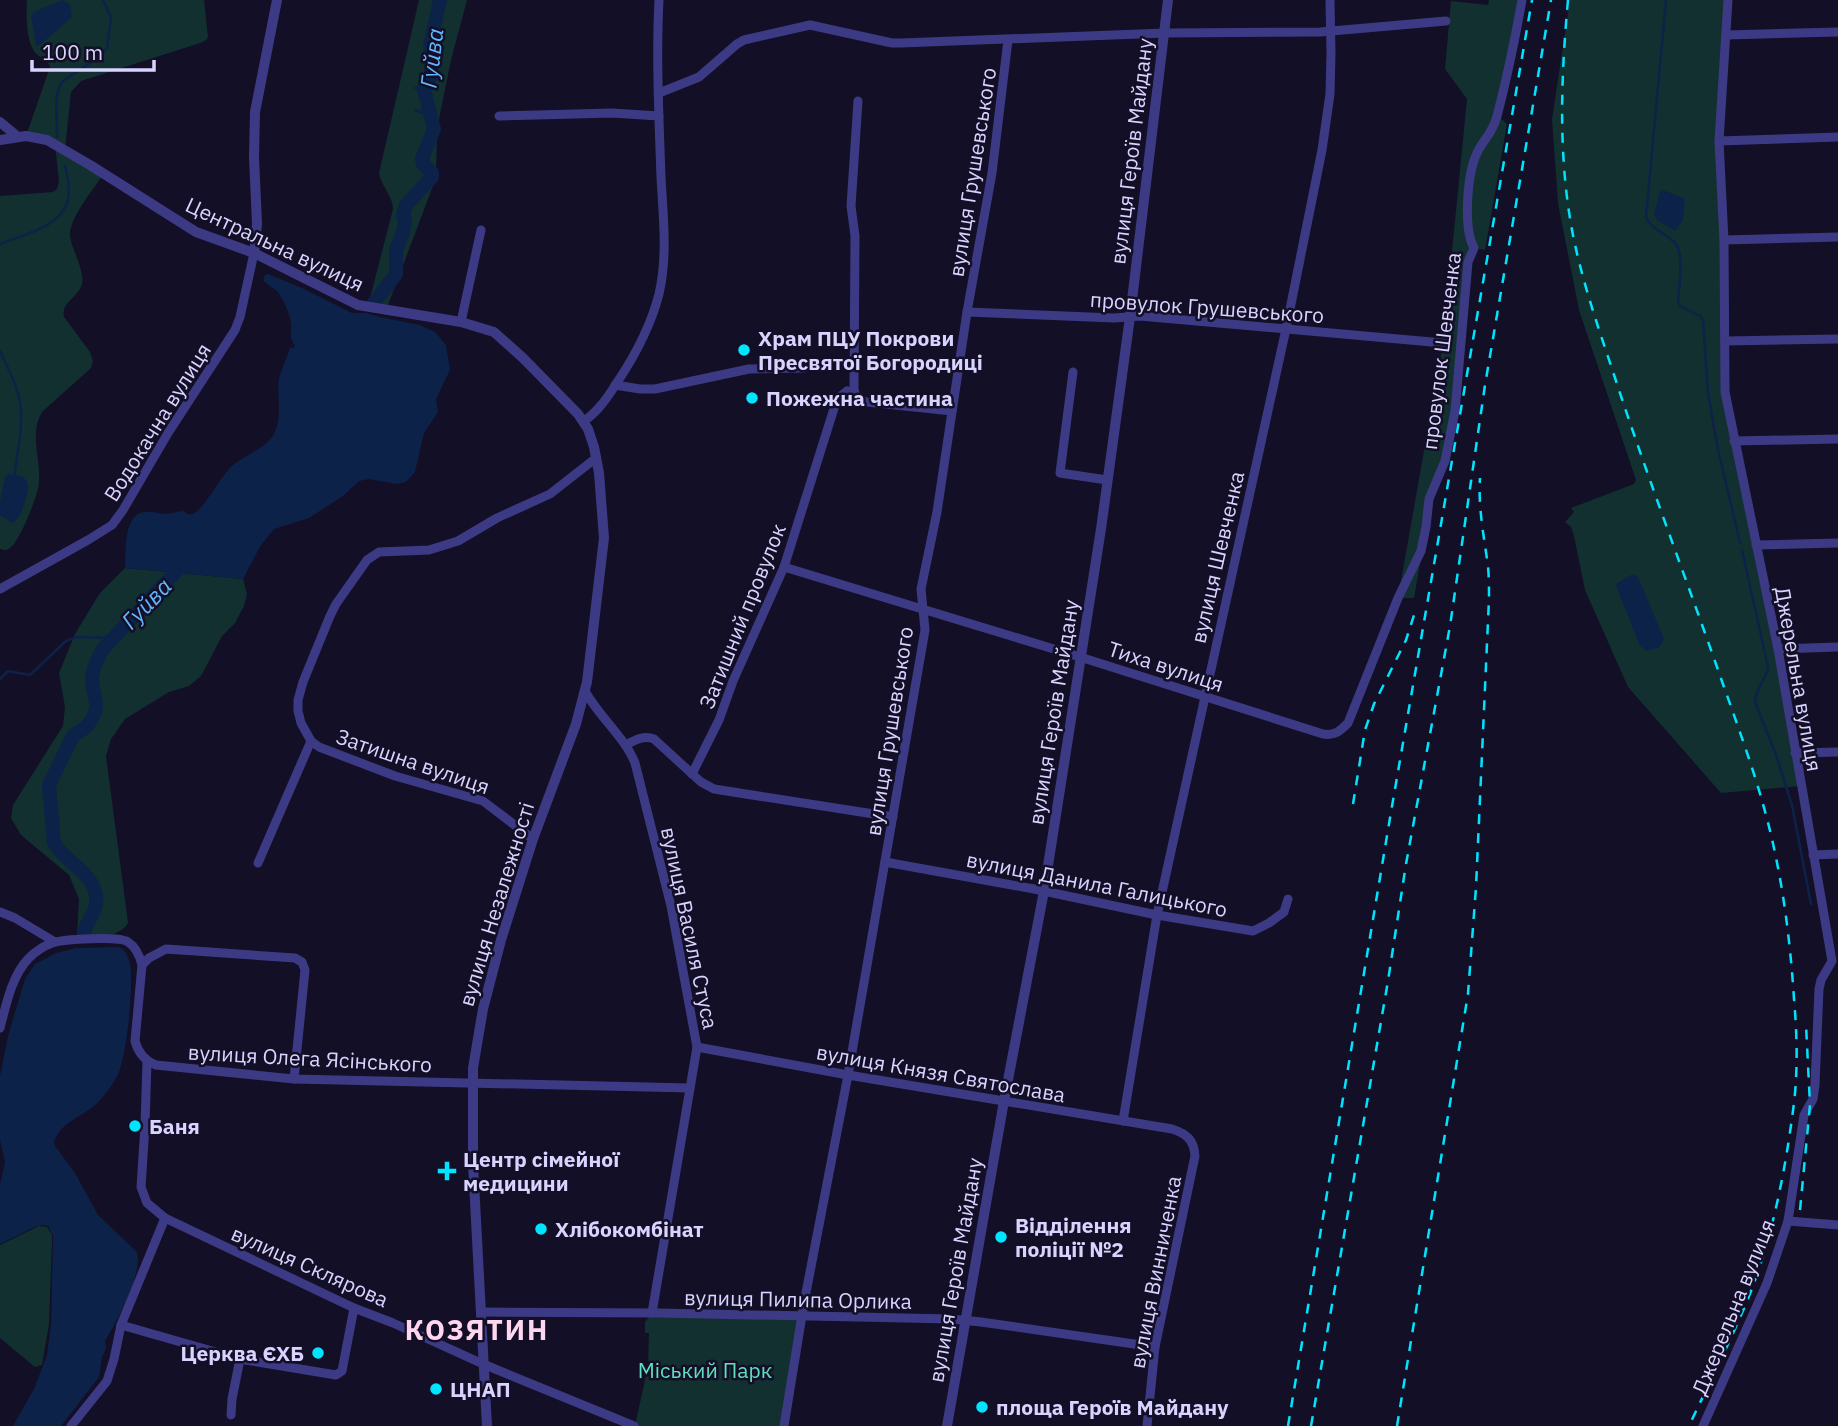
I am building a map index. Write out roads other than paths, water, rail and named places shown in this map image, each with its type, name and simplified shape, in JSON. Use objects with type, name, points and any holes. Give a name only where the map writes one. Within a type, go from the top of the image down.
[{"type":"street","points":[[254,253],[257,228],[255,112],[276,0]]},
{"type":"street","points":[[584,421],[594,413],[636,353],[659,293],[665,227],[659,116],[659,0]]},
{"type":"street","name":"вулиця Героїв Майдану","points":[[947,1426],[1044,891],[1101,529],[1166,33],[1168,0]]},
{"type":"street","name":"вулиця Шевченка","points":[[1123,1121],[1157,915],[1286,329],[1327,121],[1330,94],[1330,0]]},
{"type":"street","name":"провулок Шевченка","points":[[1336,733],[1348,723],[1398,598],[1421,551],[1429,499],[1445,461],[1455,411],[1468,262],[1474,248],[1468,228],[1469,190],[1476,154],[1490,135],[1497,115],[1522,0]]},
{"type":"street","name":"Джерельна вулиця","points":[[1703,1426],[1767,1283],[1788,1221],[1804,1115],[1813,1099],[1815,1085],[1819,989],[1821,980],[1835,961],[1813,855],[1778,649],[1725,392],[1724,240],[1719,141],[1728,0]]},
{"type":"street","points":[[659,93],[699,77],[744,40],[802,26],[818,26],[901,43],[1166,33],[1320,32],[1446,21]]},
{"type":"street","points":[[1726,35],[1838,32]]},
{"type":"street","name":"вулиця Грушевського","points":[[784,1426],[926,626],[921,589],[992,173],[1008,40]]},
{"type":"street","points":[[858,102],[850,206],[855,236],[853,389],[856,398],[867,402],[952,411]]},
{"type":"street","points":[[499,116],[612,113],[659,116]]},
{"type":"street","points":[[0,122],[18,137]]},
{"type":"street","points":[[0,140],[18,137]]},
{"type":"street","name":"Центральна вулиця","points":[[18,137],[40,138],[51,142],[195,232],[254,253],[358,305],[461,321],[481,327],[501,337],[523,358],[584,421],[596,458],[604,538],[585,691]]},
{"type":"street","points":[[1719,141],[1838,137]]},
{"type":"street","points":[[461,321],[481,230]]},
{"type":"street","points":[[1724,240],[1838,237]]},
{"type":"street","name":"Водокачна вулиця","points":[[0,589],[112,525],[235,330],[254,253]]},
{"type":"street","name":"провулок Грушевського","points":[[967,312],[1140,316],[1443,343]]},
{"type":"street","points":[[1726,341],[1838,338]]},
{"type":"street","points":[[615,385],[655,389],[748,369],[805,368]]},
{"type":"street","points":[[1073,372],[1060,473],[1107,480]]},
{"type":"street","name":"Затишний провулок","points":[[692,774],[719,720],[733,681],[784,567],[837,399],[847,391],[856,398]]},
{"type":"street","points":[[1734,441],[1838,439]]},
{"type":"street","name":"Затишна вулиця","points":[[533,839],[475,797],[395,776],[319,747],[311,741],[301,723],[298,700],[333,610],[367,561],[379,552],[429,550],[458,541],[497,518],[550,494],[596,458]]},
{"type":"street","points":[[1756,545],[1838,543]]},
{"type":"street","name":"Тиха вулиця","points":[[784,567],[1323,734],[1336,733]]},
{"type":"street","points":[[1778,649],[1838,647]]},
{"type":"street","name":"вулиця Василя Стуса","points":[[585,691],[626,745],[633,759],[671,906],[696,1047],[652,1313]]},
{"type":"street","name":"вулиця Незалежності","points":[[486,1426],[473,1164],[472,1083],[479,1030],[507,919],[585,691]]},
{"type":"street","points":[[626,745],[642,737],[654,739],[701,782],[714,789],[893,817]]},
{"type":"street","points":[[258,863],[311,741]]},
{"type":"street","points":[[1795,753],[1838,752]]},
{"type":"street","points":[[1813,855],[1838,854]]},
{"type":"street","name":"вулиця Данила Галицького","points":[[885,862],[1253,931],[1284,912],[1288,899]]},
{"type":"street","points":[[0,912],[55,942]]},
{"type":"street","points":[[0,1028],[13,987],[25,962],[40,949],[55,942],[115,939],[127,941],[138,954],[142,965],[135,1041],[147,1061]]},
{"type":"street","points":[[142,965],[166,949],[299,959],[305,970],[294,1079]]},
{"type":"street","name":"вулиця Князя Святослава","points":[[696,1047],[1180,1132]]},
{"type":"street","name":"вулиця Олега Ясінського","points":[[147,1061],[164,1067],[294,1079],[690,1088]]},
{"type":"street","name":"вулиця Склярова","points":[[147,1061],[141,1187],[149,1206],[165,1218],[354,1308],[634,1426]]},
{"type":"street","name":"вулиця Винниченка","points":[[1147,1426],[1155,1347],[1195,1156],[1192,1141],[1180,1132]]},
{"type":"street","points":[[71,1426],[107,1381],[121,1325],[165,1218]]},
{"type":"street","points":[[1788,1221],[1838,1225]]},
{"type":"street","points":[[121,1325],[240,1359],[338,1374],[342,1371],[354,1308]]},
{"type":"street","name":"вулиця Пилипа Орлика","points":[[481,1312],[965,1320],[1155,1347]]},
{"type":"street","points":[[231,1415],[240,1359]]},
{"type":"water","points":[[63,0],[70,5],[72,17],[36,46],[31,15]]},
{"type":"water","points":[[1663,190],[1685,201],[1683,220],[1675,231],[1657,220],[1654,214],[1660,192]]},
{"type":"water","points":[[268,274],[352,313],[366,313],[420,325],[435,332],[446,345],[450,370],[436,399],[438,412],[424,433],[415,472],[406,482],[397,484],[369,479],[359,481],[343,496],[309,518],[274,529],[261,545],[243,579],[125,568],[127,534],[129,526],[138,514],[196,512],[229,469],[263,446],[276,430],[279,416],[279,379],[290,348],[295,346],[284,302],[277,291],[263,280]]},
{"type":"water","points":[[8,474],[21,476],[28,486],[21,512],[12,523],[0,515],[0,502]]},
{"type":"water","points":[[1631,575],[1638,577],[1664,639],[1660,647],[1647,651],[1640,646],[1616,586]]},
{"type":"water","points":[[119,947],[125,952],[130,964],[131,986],[127,1034],[119,1072],[101,1099],[68,1123],[54,1142],[98,1215],[137,1252],[136,1272],[128,1297],[105,1341],[106,1348],[99,1377],[61,1426],[13,1426],[34,1389],[47,1355],[51,1325],[53,1236],[48,1226],[43,1225],[0,1244],[0,1184],[5,1163],[0,1140],[0,1076],[8,1036],[25,979],[35,964],[56,953],[76,948]]},
{"type":"waterway","points":[[57,137],[57,100],[63,81],[99,57],[107,48],[111,18],[103,0]]},
{"type":"waterway","name":"Гуйва","points":[[374,303],[396,274],[396,249],[402,236],[406,205],[432,177],[422,159],[434,129],[424,90],[431,76],[430,46],[440,0]]},
{"type":"waterway","points":[[1666,0],[1646,217],[1652,226],[1672,240],[1678,249],[1680,306],[1703,320],[1708,392],[1717,445],[1740,543]]},
{"type":"waterway","points":[[415,88],[424,86]]},
{"type":"waterway","points":[[415,110],[423,113],[427,110]]},
{"type":"waterway","points":[[0,244],[40,229],[65,209],[69,195],[65,166]]},
{"type":"waterway","points":[[0,351],[14,382],[21,411],[14,478]]},
{"type":"waterway","points":[[1742,550],[1768,667],[1755,702],[1792,805],[1811,904]]},
{"type":"waterway","name":"Гуйва","points":[[84,934],[95,908],[96,894],[88,878],[54,843],[49,785],[73,736],[87,726],[95,712],[92,677],[102,650],[187,560]]},
{"type":"waterway","points":[[0,679],[8,671],[30,675],[66,641],[76,637],[112,638]]},
{"type":"railway","points":[[1288,1426],[1532,0]]},
{"type":"railway","points":[[1311,1426],[1406,864],[1450,626],[1485,385],[1551,0]]},
{"type":"railway","points":[[1568,0],[1562,87],[1563,144],[1564,173],[1576,250],[1592,309],[1630,422],[1761,797],[1781,883],[1792,976],[1796,1077],[1791,1127],[1778,1198],[1751,1291],[1689,1426]]},
{"type":"railway","points":[[1397,1426],[1468,994],[1476,887],[1489,599],[1480,478]]},
{"type":"railway","points":[[1353,804],[1365,730],[1374,704],[1406,640],[1414,615]]},
{"type":"railway","points":[[1800,1210],[1810,1105],[1806,1025]]},
{"type":"place","name":"Храм ПЦУ Покрови Пресвятої Богородиці","points":[[744,350]]},
{"type":"place","name":"Пожежна частина","points":[[752,398]]},
{"type":"place","name":"Баня","points":[[135,1126]]},
{"type":"place","name":"Центр сімейної медицини","points":[[447,1171]]},
{"type":"place","name":"Хлібокомбінат","points":[[541,1229]]},
{"type":"place","name":"Відділення поліції №2","points":[[1001,1237]]},
{"type":"place","name":"Церква ЄХБ","points":[[318,1353]]},
{"type":"place","name":"ЦНАП","points":[[436,1389]]},
{"type":"place","name":"площа Героїв Майдану","points":[[982,1407]]},
{"type":"district","name":"КОЗЯТИН","points":[[477,1329]]},
{"type":"park label","name":"Міський Парк","points":[[705,1370]]}]
